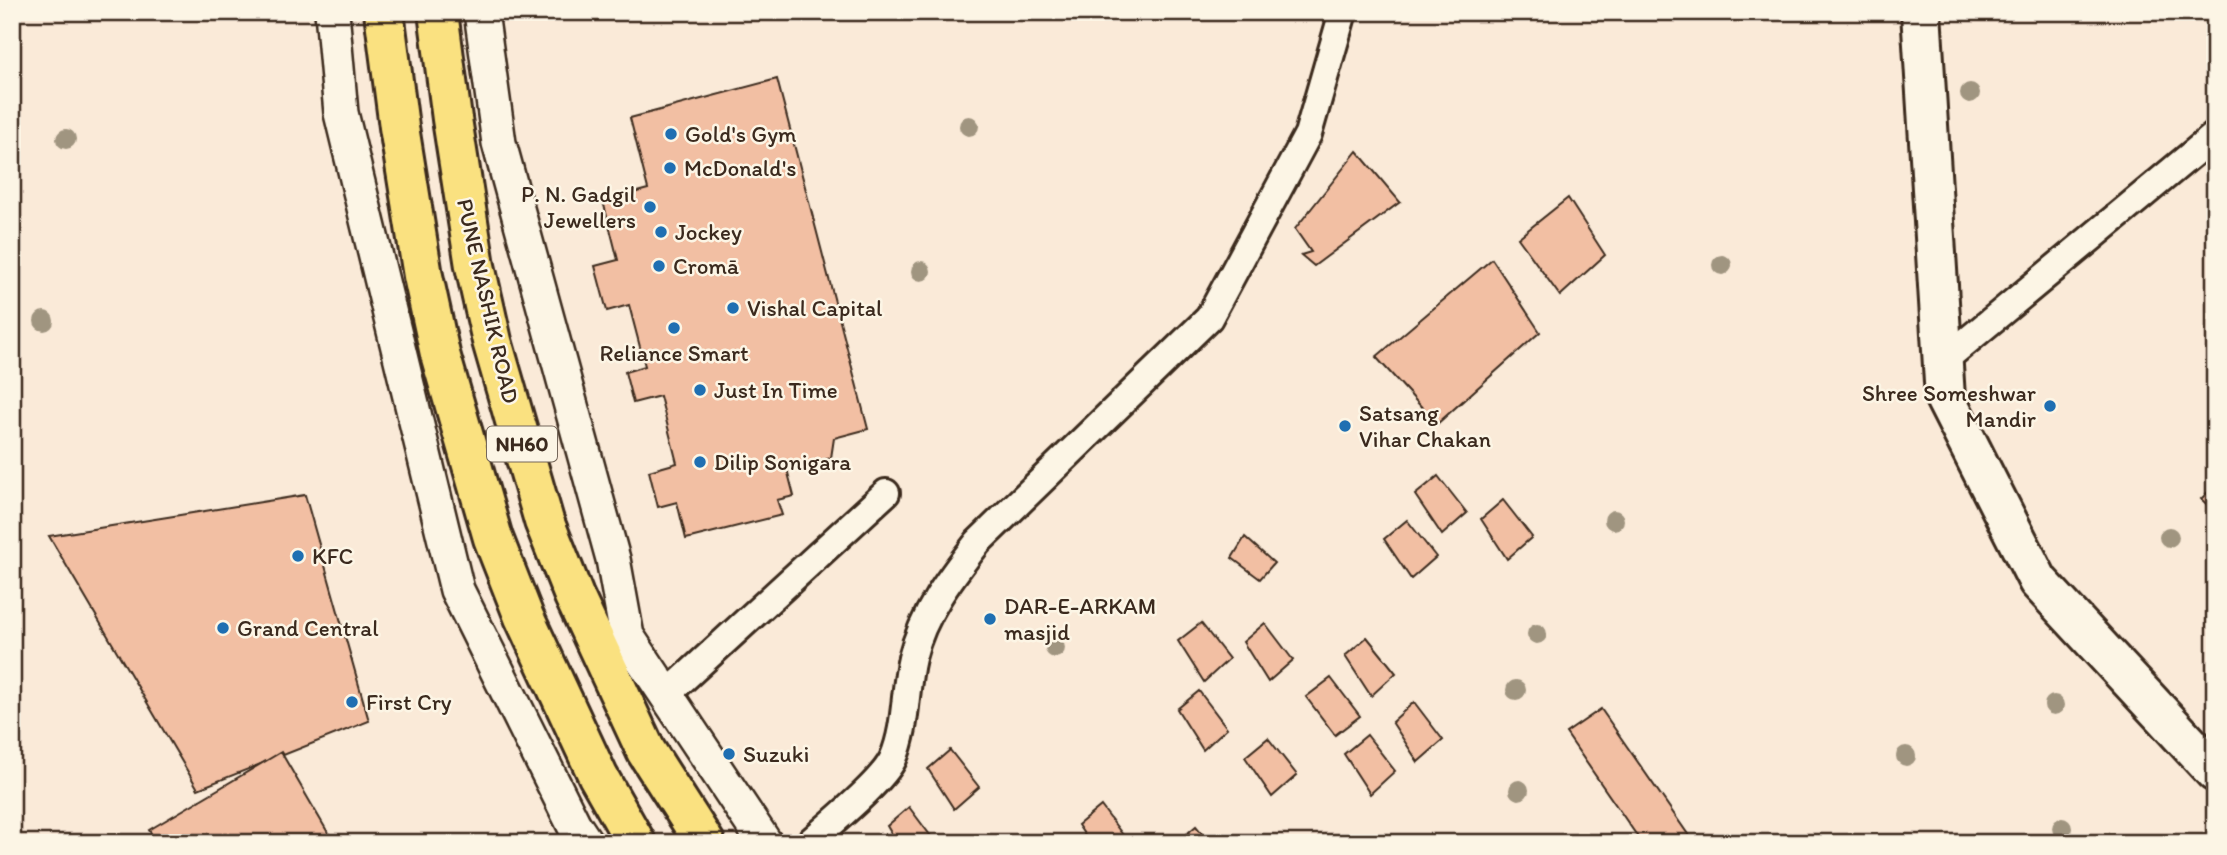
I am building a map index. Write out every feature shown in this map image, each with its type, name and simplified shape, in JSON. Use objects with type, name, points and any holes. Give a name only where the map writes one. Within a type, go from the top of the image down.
[{"type":"highway","name":"NH60","points":[[384,12],[423,276],[440,354],[494,538],[524,617],[598,776],[636,843]]},
{"type":"highway","name":"PUNE NASHIK ROAD","points":[[438,12],[475,266],[492,341],[544,521],[574,596],[646,751],[705,843]]},
{"type":"main road","points":[[1921,12],[1945,398],[2038,581],[2215,772]]},
{"type":"street","points":[[332,12],[341,113],[457,590],[579,837]]},
{"type":"street","points":[[481,12],[499,143],[613,559],[627,636],[765,843]]},
{"type":"street","points":[[810,843],[869,787],[892,760],[906,711],[912,659],[928,613],[950,578],[978,542],[1209,318],[1308,134],[1343,12]]},
{"type":"street","points":[[1943,361],[2215,135]]},
{"type":"street","points":[[666,695],[886,493]]},
{"type":"building","points":[[1515,12],[1533,12],[1520,20]]},
{"type":"building","name":"Vishal Capital","points":[[777,79],[868,429],[834,438],[831,458],[787,469],[794,496],[777,500],[782,515],[686,539],[677,502],[658,507],[649,471],[677,463],[660,396],[633,403],[625,372],[645,366],[629,305],[607,311],[595,266],[618,260],[603,201],[648,189],[630,118]]},
{"type":"building","points":[[1357,151],[1400,202],[1314,266],[1301,255],[1311,252],[1295,229]]},
{"type":"building","points":[[1568,198],[1605,255],[1560,296],[1518,238]]},
{"type":"building","points":[[1492,259],[1540,332],[1437,424],[1376,357]]},
{"type":"building","points":[[1438,476],[1467,513],[1442,535],[1415,495]]},
{"type":"building","points":[[2215,485],[2215,512],[2201,499]]},
{"type":"building","name":"Grand Central","points":[[305,495],[369,721],[198,789],[49,536]]},
{"type":"building","points":[[1503,500],[1532,537],[1507,559],[1481,519]]},
{"type":"building","points":[[1407,520],[1436,557],[1411,579],[1384,539]]},
{"type":"building","points":[[1245,537],[1274,563],[1260,579],[1232,558]]},
{"type":"building","points":[[1201,623],[1229,659],[1204,682],[1178,641]]},
{"type":"building","points":[[1265,623],[1293,660],[1268,682],[1243,642]]},
{"type":"building","points":[[1367,637],[1396,673],[1371,696],[1345,656]]},
{"type":"building","points":[[1331,678],[1360,716],[1335,735],[1306,697]]},
{"type":"building","points":[[1199,691],[1227,728],[1203,750],[1177,709]]},
{"type":"building","points":[[1414,702],[1443,740],[1418,762],[1392,722]]},
{"type":"building","points":[[1601,709],[1694,843],[1642,843],[1566,733]]},
{"type":"building","points":[[1367,735],[1395,771],[1370,794],[1344,754]]},
{"type":"building","points":[[1268,738],[1297,775],[1272,797],[1245,757]]},
{"type":"building","points":[[950,750],[979,787],[954,809],[928,769]]},
{"type":"building","points":[[281,752],[334,843],[157,843],[149,830]]},
{"type":"building","points":[[1101,806],[1129,843],[1090,843],[1078,825]]},
{"type":"building","points":[[909,807],[936,843],[897,843],[887,826]]},
{"type":"building","points":[[1196,826],[1210,843],[1176,843]]},
{"type":"place","name":"Gold's Gym","points":[[671,134]]},
{"type":"place","name":"McDonald's","points":[[670,168]]},
{"type":"place","name":"P. N. Gadgil Jewellers","points":[[650,207]]},
{"type":"place","name":"Jockey","points":[[661,232]]},
{"type":"place","name":"Cromā","points":[[659,266]]},
{"type":"place","name":"Vishal Capital","points":[[733,308]]},
{"type":"place","name":"Reliance Smart","points":[[674,328]]},
{"type":"place","name":"Just In Time","points":[[700,390]]},
{"type":"place","name":"Shree Someshwar Mandir","points":[[2050,406]]},
{"type":"place","name":"Satsang Vihar Chakan","points":[[1345,426]]},
{"type":"place","name":"Dilip Sonigara","points":[[700,462]]},
{"type":"place","name":"KFC","points":[[298,556]]},
{"type":"place","name":"DAR-E-ARKAM masjid","points":[[990,619]]},
{"type":"place","name":"Grand Central","points":[[223,628]]},
{"type":"place","name":"First Cry","points":[[352,702]]},
{"type":"place","name":"Suzuki","points":[[729,754]]}]
